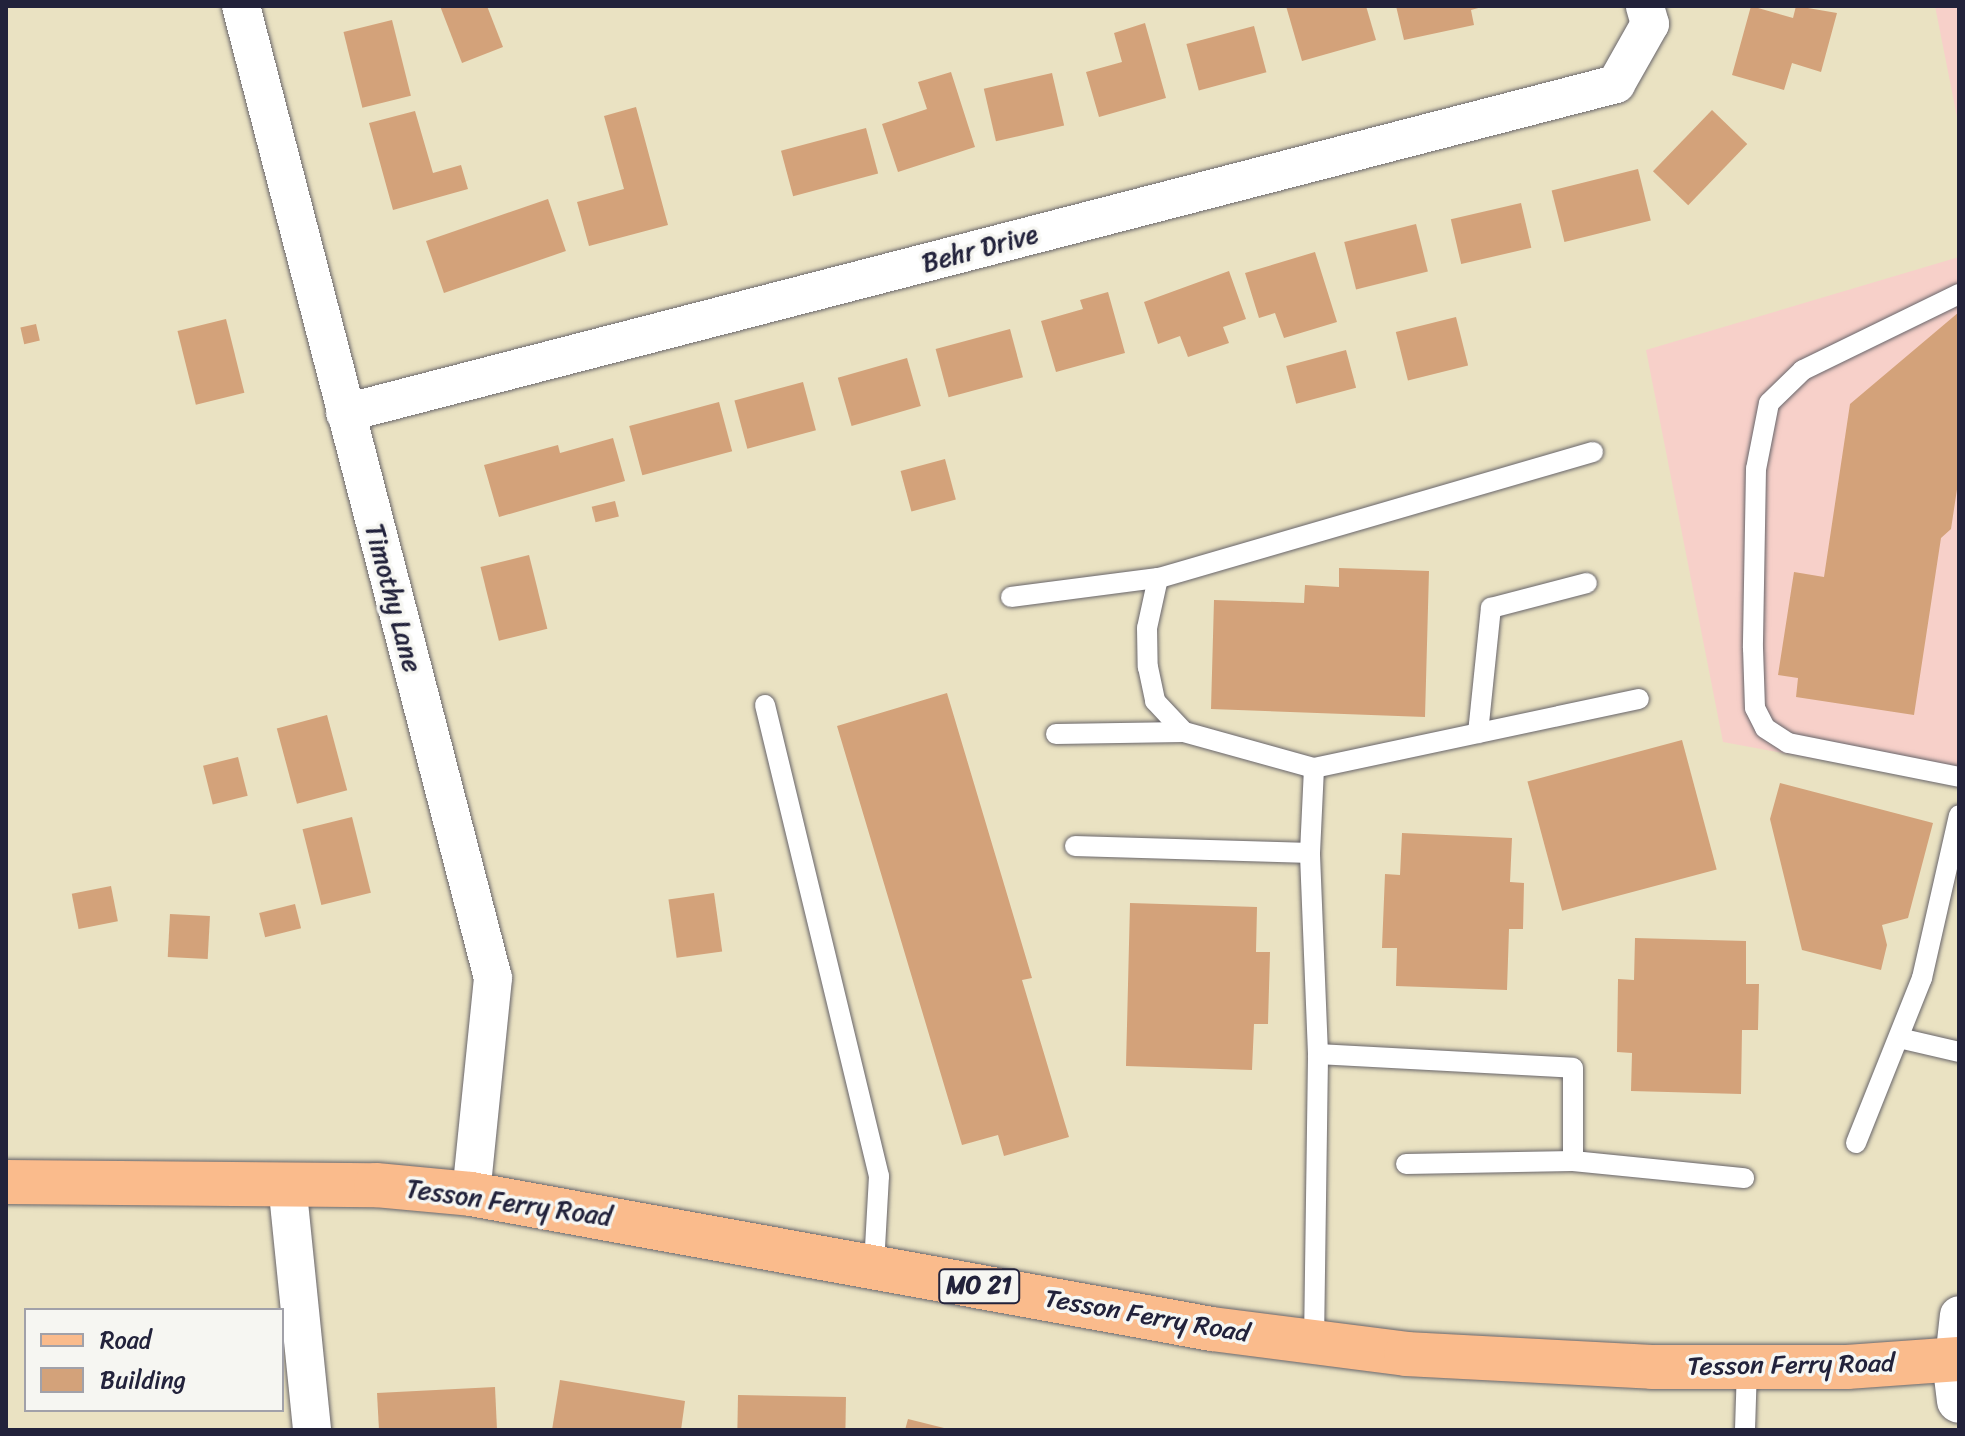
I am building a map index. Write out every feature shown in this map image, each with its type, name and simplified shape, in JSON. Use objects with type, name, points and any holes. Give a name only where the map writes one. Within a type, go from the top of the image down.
[{"type":"main road","name":"Tesson Ferry Road","points":[[6,1182],[287,1183],[471,1194],[1314,1343],[1517,1363],[1957,1373]]},
{"type":"street","name":"Timothy Lane","points":[[241,6],[493,978],[471,1194]]},
{"type":"street","name":"Behr Drive","points":[[345,413],[1616,84],[1650,24],[1645,6]]},
{"type":"street","points":[[287,1183],[312,1430]]},
{"type":"street","points":[[1957,1373],[1959,1315]]},
{"type":"lane","points":[[1959,294],[1803,370],[1769,403],[1756,469],[1753,648],[1755,708],[1765,728],[1788,743],[1959,777]]},
{"type":"lane","points":[[1011,597],[1158,578],[1593,452]]},
{"type":"lane","points":[[1158,578],[1147,628],[1148,667],[1155,701],[1184,732]]},
{"type":"lane","points":[[1478,733],[1491,608],[1587,583]]},
{"type":"lane","points":[[1056,734],[1184,732],[1314,768],[1639,699]]},
{"type":"lane","points":[[765,705],[879,1176],[874,1266]]},
{"type":"lane","points":[[1314,768],[1310,853],[1318,1054],[1314,1343]]},
{"type":"lane","points":[[1856,1143],[1922,978],[1959,815]]},
{"type":"lane","points":[[1075,846],[1310,853]]},
{"type":"lane","points":[[1899,1038],[1959,1052]]},
{"type":"lane","points":[[1318,1054],[1573,1068],[1573,1161]]},
{"type":"lane","points":[[1406,1164],[1573,1161],[1744,1178]]},
{"type":"lane","points":[[1745,1430],[1747,1367]]},
{"type":"shaded area","points":[[1935,6],[1959,6],[1959,127]]},
{"type":"shaded area","points":[[1959,257],[1959,785],[1723,742],[1646,350]]},
{"type":"building","points":[[440,6],[487,6],[503,47],[462,63]]},
{"type":"building","points":[[1286,6],[1366,6],[1376,40],[1302,61]]},
{"type":"building","points":[[1396,6],[1482,7],[1471,10],[1474,25],[1404,40]]},
{"type":"building","points":[[1751,6],[1793,18],[1796,6],[1837,13],[1821,72],[1792,63],[1784,90],[1732,75]]},
{"type":"building","points":[[392,20],[411,96],[362,108],[343,32]]},
{"type":"building","points":[[1145,23],[1166,98],[1099,117],[1086,72],[1122,62],[1114,33]]},
{"type":"building","points":[[1254,26],[1266,72],[1199,90],[1186,44]]},
{"type":"building","points":[[951,72],[975,147],[898,172],[882,124],[927,109],[918,82]]},
{"type":"building","points":[[1052,73],[1064,126],[996,141],[984,89]]},
{"type":"building","points":[[636,107],[668,225],[589,246],[577,202],[624,189],[604,116]]},
{"type":"building","points":[[1712,110],[1747,144],[1688,205],[1653,171]]},
{"type":"building","points":[[415,111],[433,173],[461,165],[468,189],[393,210],[369,123]]},
{"type":"building","points":[[866,128],[878,173],[793,196],[781,151]]},
{"type":"building","points":[[1638,169],[1651,220],[1564,242],[1552,191]]},
{"type":"building","points":[[548,199],[566,251],[444,293],[426,241]]},
{"type":"building","points":[[1521,203],[1531,248],[1461,264],[1451,219]]},
{"type":"building","points":[[1416,224],[1428,272],[1356,289],[1344,242]]},
{"type":"building","points":[[1315,252],[1337,322],[1284,338],[1275,313],[1259,318],[1245,273]]},
{"type":"building","points":[[1229,271],[1246,319],[1223,327],[1229,343],[1188,357],[1180,336],[1158,344],[1144,302]]},
{"type":"building","points":[[1108,292],[1125,353],[1056,372],[1041,321],[1083,309],[1080,300]]},
{"type":"building","points":[[1959,312],[1959,476],[1951,529],[1941,538],[1914,715],[1796,697],[1798,678],[1778,675],[1794,572],[1824,577],[1850,404]]},
{"type":"building","points":[[1456,317],[1468,366],[1408,381],[1396,332]]},
{"type":"building","points":[[226,319],[244,393],[196,405],[177,331]]},
{"type":"building","points":[[36,324],[40,341],[24,344],[20,328]]},
{"type":"building","points":[[1010,329],[1023,377],[949,397],[936,349]]},
{"type":"building","points":[[1346,350],[1356,388],[1296,404],[1286,366]]},
{"type":"building","points":[[907,358],[921,406],[852,426],[838,378]]},
{"type":"building","points":[[803,382],[816,430],[747,449],[734,400]]},
{"type":"building","points":[[719,402],[732,451],[642,475],[629,426]]},
{"type":"building","points":[[613,438],[625,481],[499,517],[484,465],[558,445],[560,453]]},
{"type":"building","points":[[945,459],[956,500],[911,511],[901,471]]},
{"type":"building","points":[[615,501],[619,517],[596,522],[592,507]]},
{"type":"building","points":[[529,555],[547,629],[499,641],[480,567]]},
{"type":"building","points":[[1339,568],[1429,571],[1425,717],[1211,709],[1214,600],[1304,603],[1305,585],[1339,587]]},
{"type":"building","points":[[947,693],[1032,978],[1022,980],[1069,1137],[1004,1156],[998,1135],[962,1145],[837,726]]},
{"type":"building","points":[[327,715],[347,790],[297,804],[277,728]]},
{"type":"building","points":[[1682,740],[1717,869],[1562,911],[1527,781]]},
{"type":"building","points":[[238,757],[248,796],[213,805],[203,766]]},
{"type":"building","points":[[1780,783],[1933,823],[1908,918],[1882,925],[1887,945],[1881,970],[1802,950],[1770,819]]},
{"type":"building","points":[[352,817],[371,893],[321,905],[303,829]]},
{"type":"building","points":[[1402,833],[1512,838],[1510,882],[1524,883],[1523,929],[1509,929],[1507,990],[1396,986],[1397,948],[1382,948],[1385,874],[1400,875]]},
{"type":"building","points":[[111,886],[118,921],[79,929],[72,894]]},
{"type":"building","points":[[714,893],[722,951],[677,958],[668,899]]},
{"type":"building","points":[[1130,903],[1257,907],[1256,952],[1270,952],[1268,1024],[1254,1024],[1252,1070],[1126,1066]]},
{"type":"building","points":[[295,904],[301,928],[265,937],[259,913]]},
{"type":"building","points":[[170,914],[210,916],[208,959],[168,957]]},
{"type":"building","points":[[1635,938],[1746,941],[1746,984],[1759,984],[1758,1030],[1742,1030],[1741,1094],[1631,1091],[1632,1053],[1617,1052],[1618,979],[1634,980]]},
{"type":"building","points":[[560,1380],[685,1401],[681,1430],[552,1430]]},
{"type":"building","points":[[495,1387],[497,1430],[379,1430],[377,1393]]},
{"type":"building","points":[[738,1395],[846,1397],[845,1430],[737,1430]]},
{"type":"building","points":[[908,1419],[948,1429],[948,1430],[905,1430]]}]
